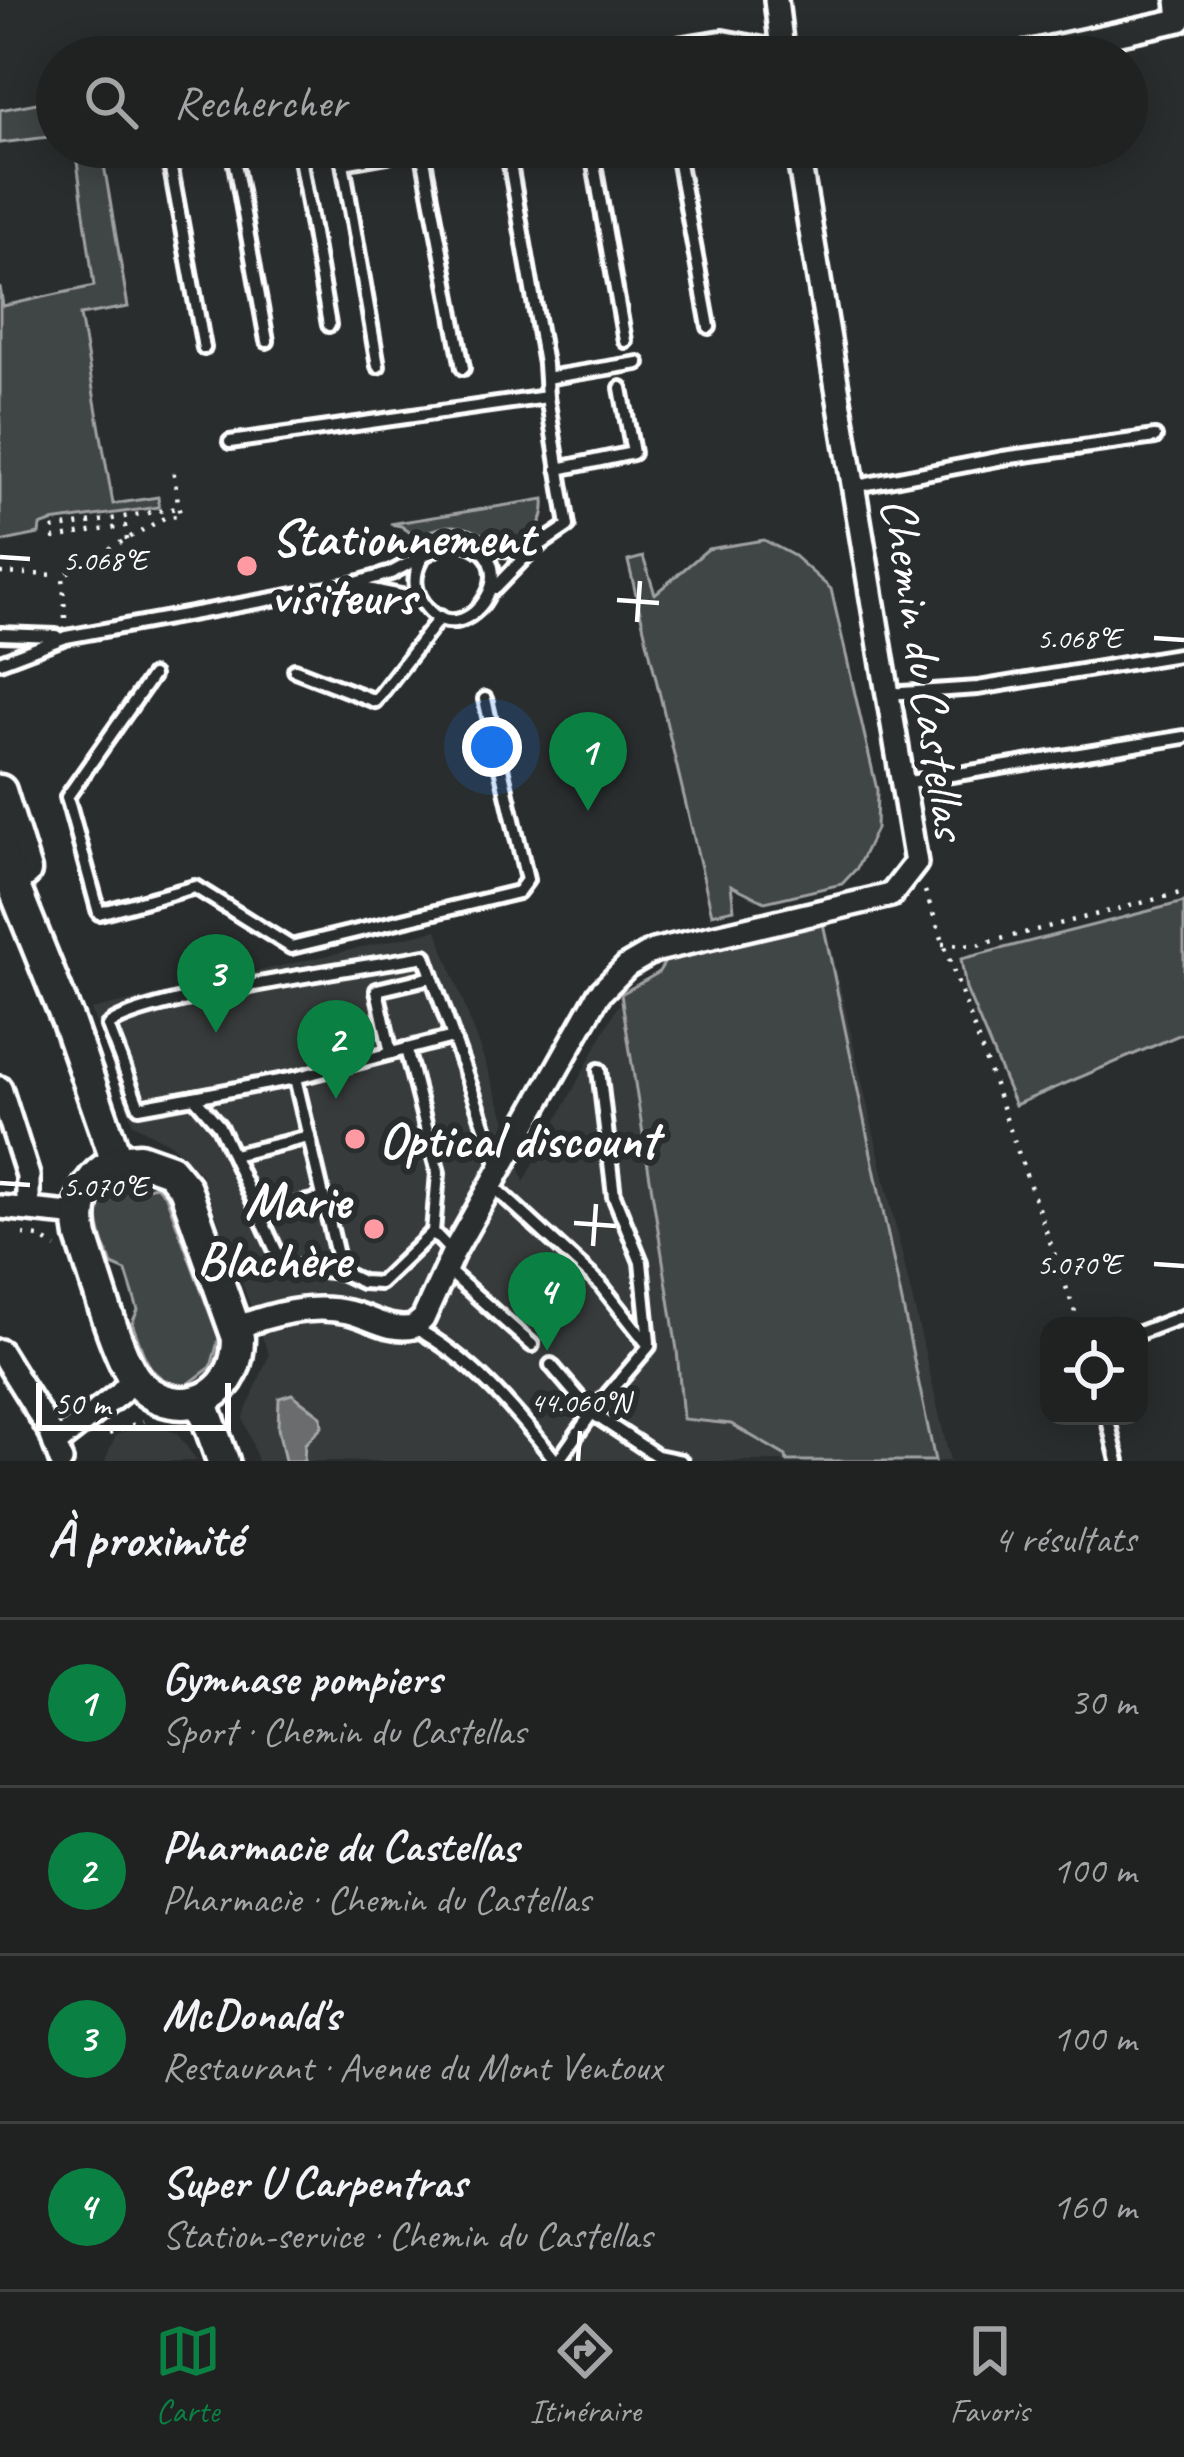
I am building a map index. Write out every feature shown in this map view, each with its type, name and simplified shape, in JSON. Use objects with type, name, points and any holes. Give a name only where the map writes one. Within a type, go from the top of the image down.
[{"type":"main road","points":[[0,790],[68,1021]]},
{"type":"main road","points":[[0,852],[68,1021],[117,1162]]},
{"type":"main road","points":[[148,1160],[179,1178],[189,1196],[238,1349],[224,1385],[201,1400],[159,1399],[134,1377],[82,1237],[79,1215],[85,1188],[117,1162],[148,1160]]},
{"type":"main road","points":[[201,1400],[223,1461]]},
{"type":"street","points":[[776,0],[781,36]]},
{"type":"street","points":[[1106,36],[1180,20],[1178,0]]},
{"type":"street","name":"Chemin du Castellas","points":[[413,1328],[423,1319],[449,1260],[599,994],[627,966],[653,951],[891,895],[916,863],[800,168]]},
{"type":"street","points":[[0,1088],[28,1176],[16,1207],[79,1215]]},
{"type":"street","points":[[235,1328],[268,1316],[319,1310],[347,1312],[393,1328],[413,1328]]},
{"type":"street","points":[[0,1351],[58,1453],[134,1377]]},
{"type":"lane","points":[[170,168],[205,348]]},
{"type":"lane","points":[[236,168],[267,341]]},
{"type":"lane","points":[[302,168],[329,325]]},
{"type":"lane","points":[[344,168],[378,366]]},
{"type":"lane","points":[[430,168],[463,368]]},
{"type":"lane","points":[[349,585],[420,600],[440,617],[463,618],[477,612],[531,551],[568,526],[511,168]]},
{"type":"lane","points":[[595,168],[625,341]]},
{"type":"lane","points":[[680,168],[709,327]]},
{"type":"lane","points":[[546,378],[638,363]]},
{"type":"lane","points":[[558,470],[633,453],[621,388]]},
{"type":"lane","points":[[230,442],[547,397]]},
{"type":"lane","points":[[851,487],[1003,458],[1155,437]]},
{"type":"lane","points":[[0,662],[66,637],[349,585],[422,558],[437,545],[450,542],[531,551]]},
{"type":"lane","points":[[474,547],[490,566],[492,591]]},
{"type":"lane","points":[[420,600],[415,575],[422,558]]},
{"type":"lane","points":[[295,670],[375,700],[440,617]]},
{"type":"lane","points":[[0,634],[66,637]]},
{"type":"lane","points":[[887,694],[978,688],[1184,654]]},
{"type":"lane","points":[[152,676],[67,797],[98,913],[194,887],[291,947],[518,892],[527,880],[485,699]]},
{"type":"lane","points":[[902,783],[1184,737]]},
{"type":"lane","points":[[453,1037],[296,1078],[139,1107],[108,1026],[115,1019],[203,997],[425,956],[453,1037],[497,1179],[601,1286],[649,1346]]},
{"type":"lane","points":[[391,1053],[377,990],[432,976]]},
{"type":"lane","points":[[406,1049],[439,1173],[434,1232],[449,1260],[532,1346]]},
{"type":"lane","points":[[413,1328],[436,1340],[501,1393],[557,1461],[649,1346],[641,1262],[614,1196],[599,1070]]},
{"type":"lane","points":[[296,1078],[341,1272]]},
{"type":"lane","points":[[194,1097],[219,1126],[283,1266],[380,1282],[434,1232]]},
{"type":"lane","points":[[232,1156],[310,1137]]},
{"type":"lane","points":[[259,1214],[324,1198]]},
{"type":"lane","points":[[1148,1330],[1184,1316]]},
{"type":"lane","points":[[551,1365],[592,1413],[657,1456],[681,1461]]},
{"type":"lane","points":[[1109,1425],[1118,1461]]},
{"type":"path","points":[[0,573],[63,575],[166,518],[180,516],[172,469]]},
{"type":"path","points":[[127,540],[125,526],[54,538],[52,529],[178,508]]},
{"type":"path","points":[[63,575],[66,637]]},
{"type":"path","points":[[916,863],[1077,1317]]},
{"type":"path","points":[[942,944],[977,945],[1184,892]]},
{"type":"path","points":[[16,1207],[22,1235],[56,1248],[62,1260]]},
{"type":"path","points":[[100,1438],[146,1421]]},
{"type":"shaded area","points":[[36,103],[36,139],[0,143],[0,110]]},
{"type":"shaded area","points":[[78,168],[105,168],[128,307],[80,315],[113,504],[158,497],[159,507],[51,522],[40,526],[39,534],[0,542],[0,287],[3,306],[94,286]]},
{"type":"shaded area","points":[[544,499],[538,526],[513,543],[463,527],[438,528],[415,536],[390,524]]},
{"type":"shaded area","points":[[764,540],[794,556],[831,589],[877,790],[876,829],[857,868],[842,884],[765,902],[731,885],[734,909],[712,914],[628,561],[643,557],[655,594],[708,549]]},
{"type":"shaded area","points":[[1184,902],[1184,1033],[1015,1105],[966,989],[961,959]]},
{"type":"shaded area","points":[[823,923],[935,1461],[787,1461],[786,1456],[731,1424],[683,1419],[677,1350],[621,994],[658,973],[668,957]]},
{"type":"shaded area","points":[[437,930],[524,1182],[616,1009],[640,980],[684,964],[827,931],[950,1461],[258,1461],[243,1418],[269,1355],[201,1174],[172,1145],[133,1124],[91,1010]]},
{"type":"shaded area","points":[[130,1179],[136,1190],[156,1186],[166,1196],[219,1338],[211,1367],[187,1385],[164,1379],[149,1365],[132,1323],[138,1310],[126,1271],[112,1265],[99,1227],[105,1194]]},
{"type":"shaded area","points":[[292,1394],[321,1416],[322,1426],[305,1444],[304,1461],[285,1461],[278,1428],[279,1398]]},
{"type":"shaded area","points":[[145,1424],[177,1433],[197,1461],[105,1461],[116,1435]]},
{"type":"place","name":"Stationnement visiteurs","points":[[247,566]]},
{"type":"place","name":"Gymnase pompiers","points":[[588,811]]},
{"type":"place","name":"McDonald's","points":[[216,1033]]},
{"type":"place","name":"Pharmacie du Castellas","points":[[336,1099]]},
{"type":"place","name":"Optical discount","points":[[355,1139]]},
{"type":"place","name":"Marie Blachère","points":[[374,1229]]},
{"type":"place","name":"Super U Carpentras","points":[[547,1351]]}]
